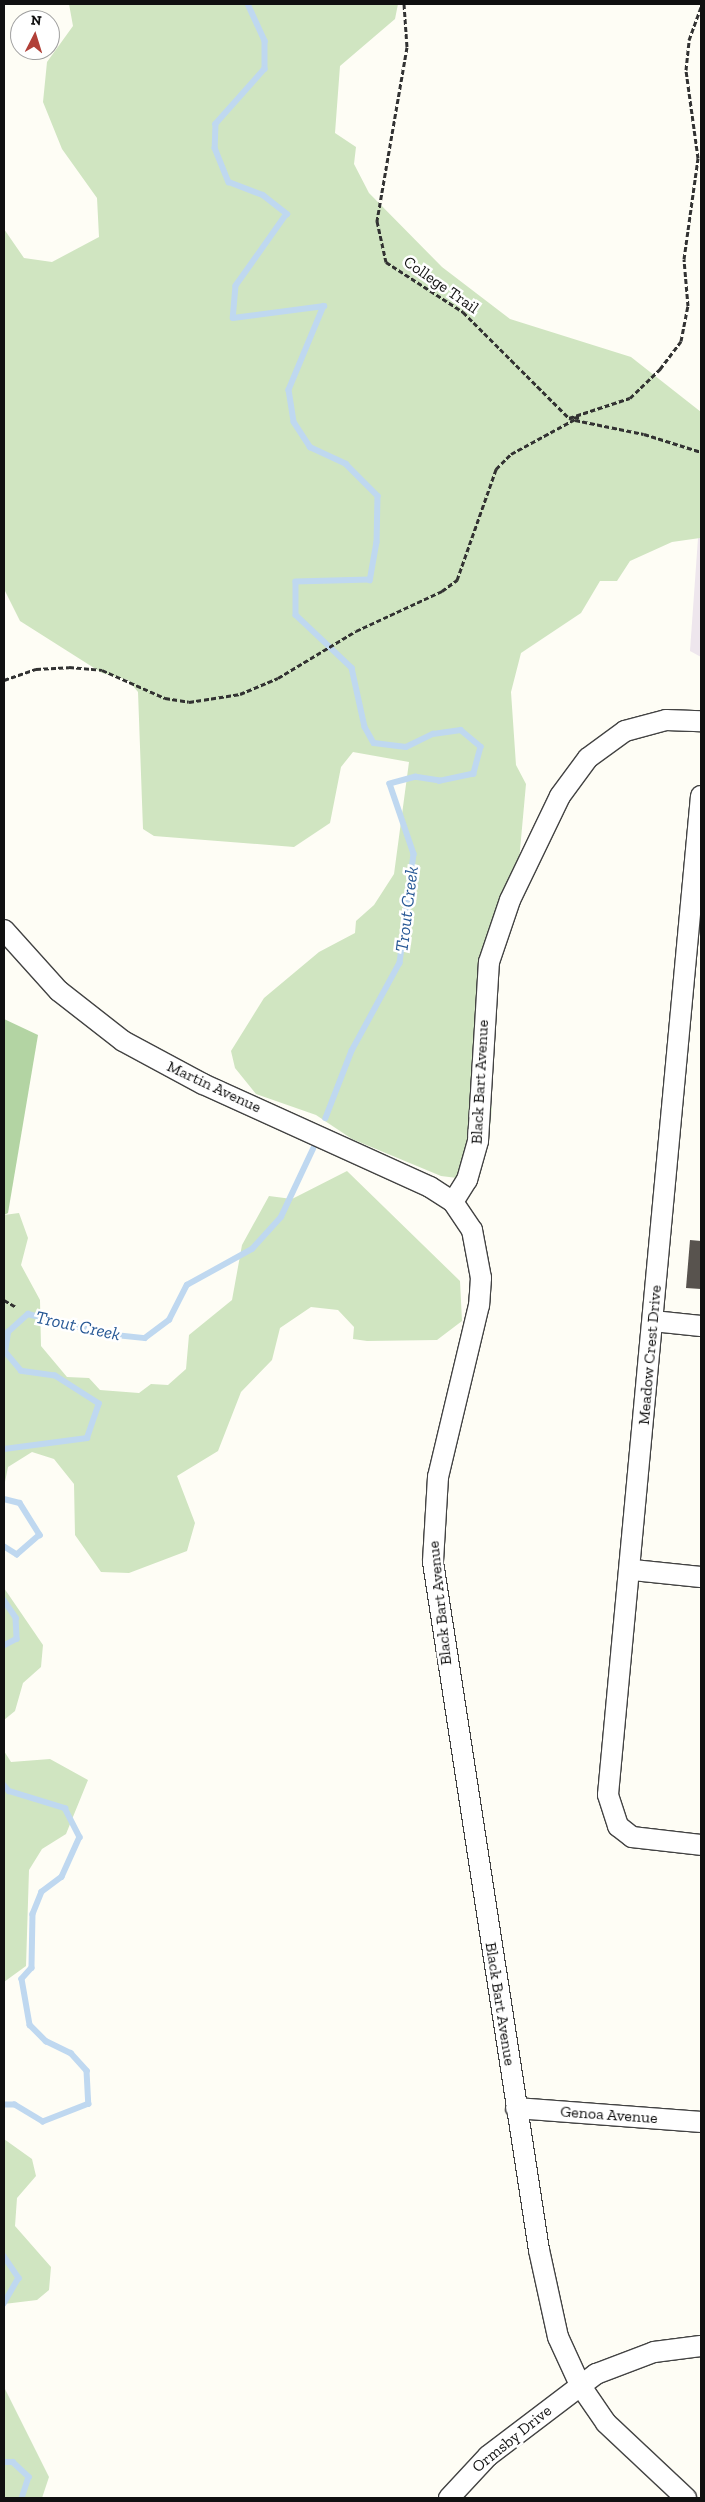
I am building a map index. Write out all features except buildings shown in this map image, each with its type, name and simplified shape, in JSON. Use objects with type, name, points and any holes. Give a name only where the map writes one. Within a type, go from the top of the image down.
[{"type":"street","name":"Black Bart Avenue","points":[[686,2498],[611,2429],[580,2386],[566,2360],[546,2290],[516,2108],[433,1562],[438,1477],[475,1333],[481,1278],[472,1230],[453,1202],[467,1180],[478,1141],[490,962],[510,900],[560,796],[588,758],[625,731],[666,720],[701,721]]},
{"type":"street","name":"Meadow Crest Drive","points":[[701,796],[700,834],[653,1321],[633,1570],[608,1795],[612,1813],[632,1837],[701,1844]]},
{"type":"street","name":"Martin Avenue","points":[[4,930],[59,990],[123,1041],[334,1142],[399,1170],[453,1202]]},
{"type":"street","points":[[653,1321],[701,1326]]},
{"type":"street","points":[[633,1570],[701,1576]]},
{"type":"street","name":"Genoa Avenue","points":[[516,2108],[701,2122]]},
{"type":"street","name":"Ormsby Drive","points":[[449,2498],[488,2456],[596,2374],[654,2352],[701,2346]]},
{"type":"path","name":"College Trail","points":[[404,4],[407,47],[377,221],[386,262],[463,312],[538,383],[569,418]]},
{"type":"path","points":[[569,418],[630,398],[660,369],[681,340],[688,306],[684,260],[698,158],[686,70],[689,40],[701,7]]},
{"type":"path","points":[[4,680],[36,669],[102,670],[165,698],[189,702],[240,694],[278,678],[356,631],[442,591],[457,580],[466,562],[496,469],[511,454],[579,417],[569,418]]},
{"type":"path","points":[[575,420],[644,434],[701,452]]},
{"type":"path","points":[[4,1300],[16,1307]]},
{"type":"shaded area","points":[[701,496],[701,657],[690,651]]},
{"type":"green space","points":[[69,4],[398,4],[395,19],[340,66],[335,133],[356,147],[354,164],[369,193],[442,267],[510,319],[631,357],[701,412],[700,538],[672,542],[630,561],[617,581],[600,581],[581,613],[521,653],[511,692],[516,765],[526,784],[518,872],[473,1062],[492,1108],[489,1136],[457,1178],[441,1176],[352,1139],[316,1115],[256,1094],[235,1068],[231,1051],[264,998],[319,952],[355,933],[356,921],[374,905],[394,874],[409,762],[353,752],[341,767],[330,823],[294,847],[154,836],[143,829],[138,692],[128,680],[102,673],[20,621],[4,589],[4,229],[24,258],[52,262],[99,237],[97,198],[62,149],[43,102],[47,62],[48,60],[60,60],[60,44],[73,26]]},
{"type":"green space","points":[[4,1019],[38,1035],[8,1213],[4,1215]]},
{"type":"green space","points":[[347,1171],[460,1281],[462,1321],[437,1340],[367,1341],[353,1339],[354,1327],[338,1310],[311,1307],[280,1328],[272,1360],[241,1392],[218,1451],[177,1476],[195,1523],[187,1551],[129,1573],[101,1572],[75,1535],[74,1484],[54,1459],[32,1452],[8,1467],[4,1487],[4,1215],[19,1213],[28,1238],[21,1265],[40,1300],[41,1346],[67,1377],[89,1378],[100,1390],[139,1393],[151,1384],[168,1385],[186,1369],[189,1335],[232,1300],[242,1245],[269,1196],[292,1199]]},
{"type":"green space","points":[[4,1588],[43,1645],[41,1667],[23,1683],[15,1711],[4,1720]]},
{"type":"green space","points":[[4,1751],[11,1762],[50,1759],[88,1780],[66,1834],[42,1849],[29,1870],[26,1966],[4,1982]]},
{"type":"green space","points":[[4,2139],[32,2159],[36,2176],[17,2198],[15,2226],[51,2267],[49,2290],[37,2300],[4,2304]]},
{"type":"green space","points":[[4,2387],[49,2477],[42,2498],[4,2498]]},
{"type":"waterway","name":"Trout Creek","points":[[248,4],[265,41],[265,69],[216,124],[215,148],[229,182],[263,195],[287,214],[236,286],[233,318],[324,306],[289,390],[294,422],[310,447],[346,464],[378,496],[377,542],[370,580],[296,582],[296,615],[352,668],[365,727],[374,743],[406,747],[433,734],[461,730],[481,747],[474,774],[440,781],[416,777],[390,784],[414,854],[400,963],[352,1051],[326,1118]]},
{"type":"waterway","name":"Trout Creek","points":[[4,1449],[87,1438],[99,1404],[55,1376],[21,1371],[5,1352],[8,1332],[28,1314],[106,1334],[145,1338],[169,1320],[187,1285],[252,1249],[281,1217],[313,1149]]},
{"type":"waterway","name":"Trout Creek","points":[[4,1499],[20,1503],[40,1535],[17,1555],[4,1547]]},
{"type":"waterway","name":"Trout Creek","points":[[4,1600],[16,1618],[17,1639],[4,1646]]},
{"type":"waterway","name":"Trout Creek","points":[[4,1785],[9,1791],[65,1808],[80,1837],[62,1877],[42,1892],[33,1914],[32,1968],[22,1979],[30,2025],[46,2041],[71,2053],[87,2071],[89,2104],[43,2122],[15,2105],[4,2105]]},
{"type":"waterway","name":"Trout Creek","points":[[4,2256],[19,2278],[4,2304]]},
{"type":"waterway","name":"Trout Creek","points":[[4,2462],[13,2462],[29,2477],[22,2498]]}]
